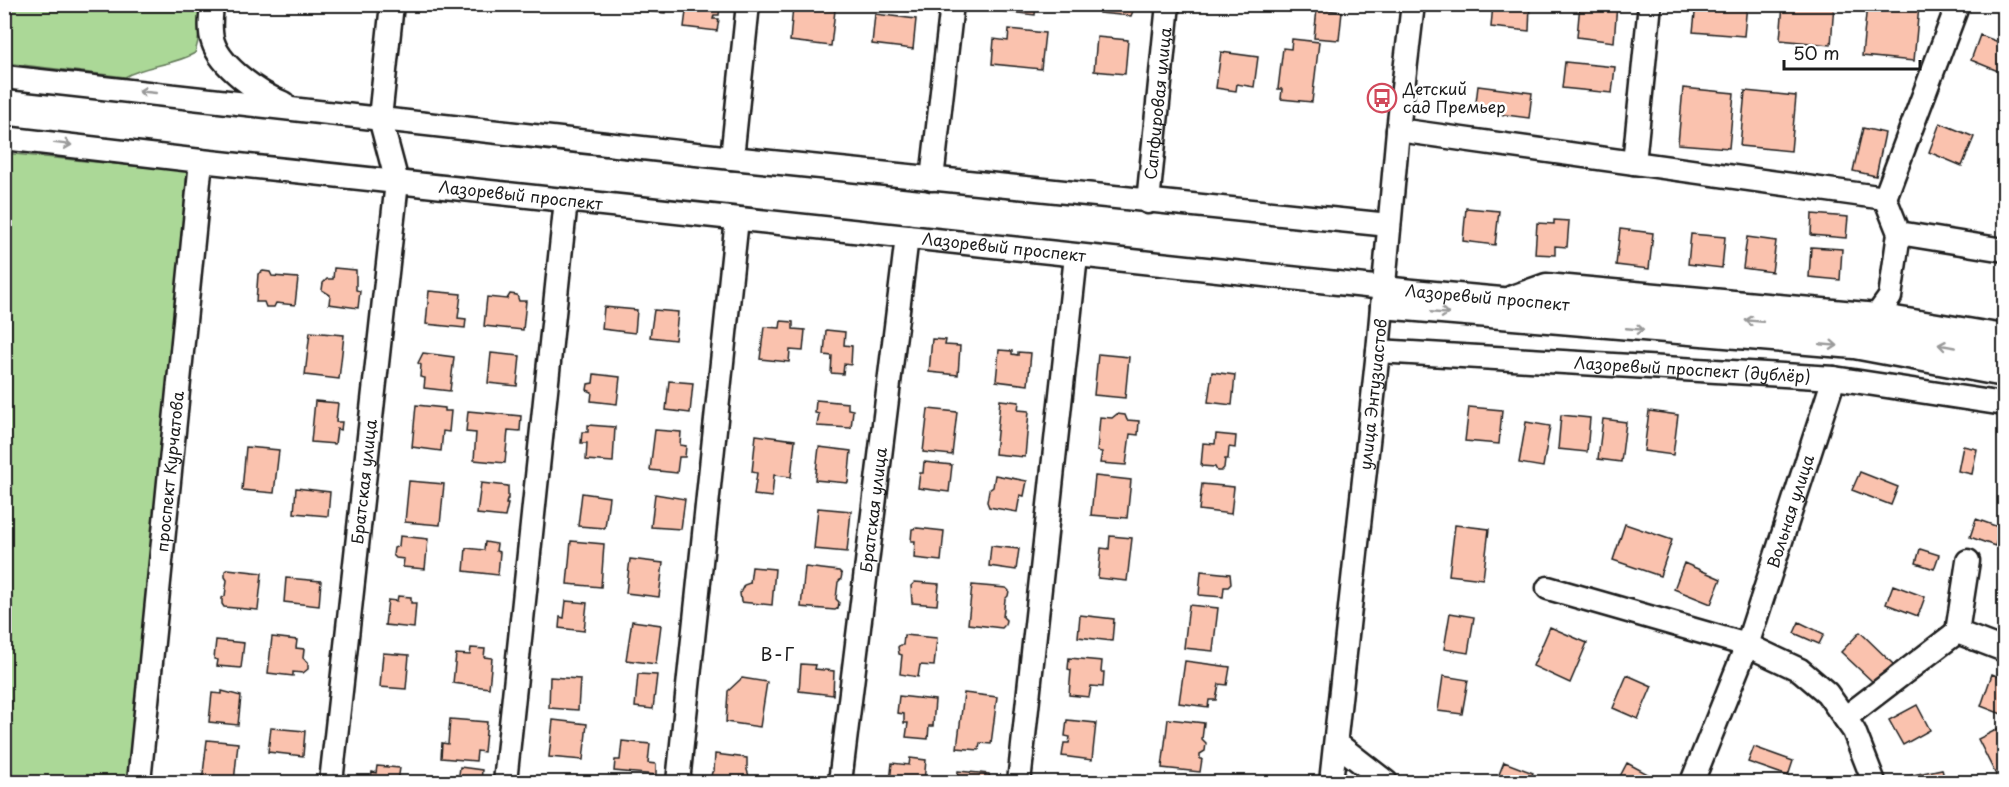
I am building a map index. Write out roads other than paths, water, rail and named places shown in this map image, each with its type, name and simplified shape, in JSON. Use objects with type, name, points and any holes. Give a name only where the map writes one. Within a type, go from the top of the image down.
[{"type":"street","points":[[212,4],[212,40],[217,53],[229,66],[272,99],[301,110]]},
{"type":"street","points":[[392,4],[381,118],[397,182]]},
{"type":"street","points":[[732,158],[748,4]]},
{"type":"street","points":[[932,179],[952,4]]},
{"type":"street","name":"Сапфировая улица","points":[[1148,202],[1168,4]]},
{"type":"street","name":"улица Энтузиастов","points":[[1331,783],[1413,4]]},
{"type":"street","points":[[1634,163],[1650,4]]},
{"type":"street","points":[[1877,315],[1890,297],[1899,233],[1885,198],[1958,4]]},
{"type":"street","points":[[4,77],[732,158],[1389,225]]},
{"type":"street","points":[[1398,130],[1885,198]]},
{"type":"street","name":"Лазоревый проспект","points":[[4,138],[1076,256],[1383,297],[1854,347],[2004,375]]},
{"type":"street","name":"проспект Курчатова","points":[[139,783],[201,161]]},
{"type":"street","name":"Братская улица","points":[[331,783],[397,182]]},
{"type":"street","points":[[505,783],[566,200]]},
{"type":"street","points":[[678,783],[737,219]]},
{"type":"street","points":[[1899,233],[2004,250]]},
{"type":"street","name":"Братская улица","points":[[840,783],[907,237]]},
{"type":"street","points":[[1019,783],[1076,256]]},
{"type":"street","points":[[1505,300],[1546,285],[1877,315],[2004,336]]},
{"type":"street","name":"Лазоревый проспект","points":[[1383,297],[1505,300],[1864,331],[2004,356]]},
{"type":"street","name":"Лазоревый проспект (дублёр)","points":[[1378,351],[1834,378],[2004,404]]},
{"type":"street","name":"Вольная улица","points":[[1692,783],[1747,645],[1834,378]]},
{"type":"street","points":[[1845,718],[1957,632],[1968,561]]},
{"type":"street","points":[[1548,588],[1747,645],[1800,670],[1827,693],[1854,731],[1874,783]]},
{"type":"street","points":[[1957,632],[2004,650]]},
{"type":"street","points":[[1336,744],[1386,783]]},
{"type":"place","name":"Детский сад Премьер","points":[[1382,98]]},
{"type":"district","name":"В-Г","points":[[778,655]]}]
